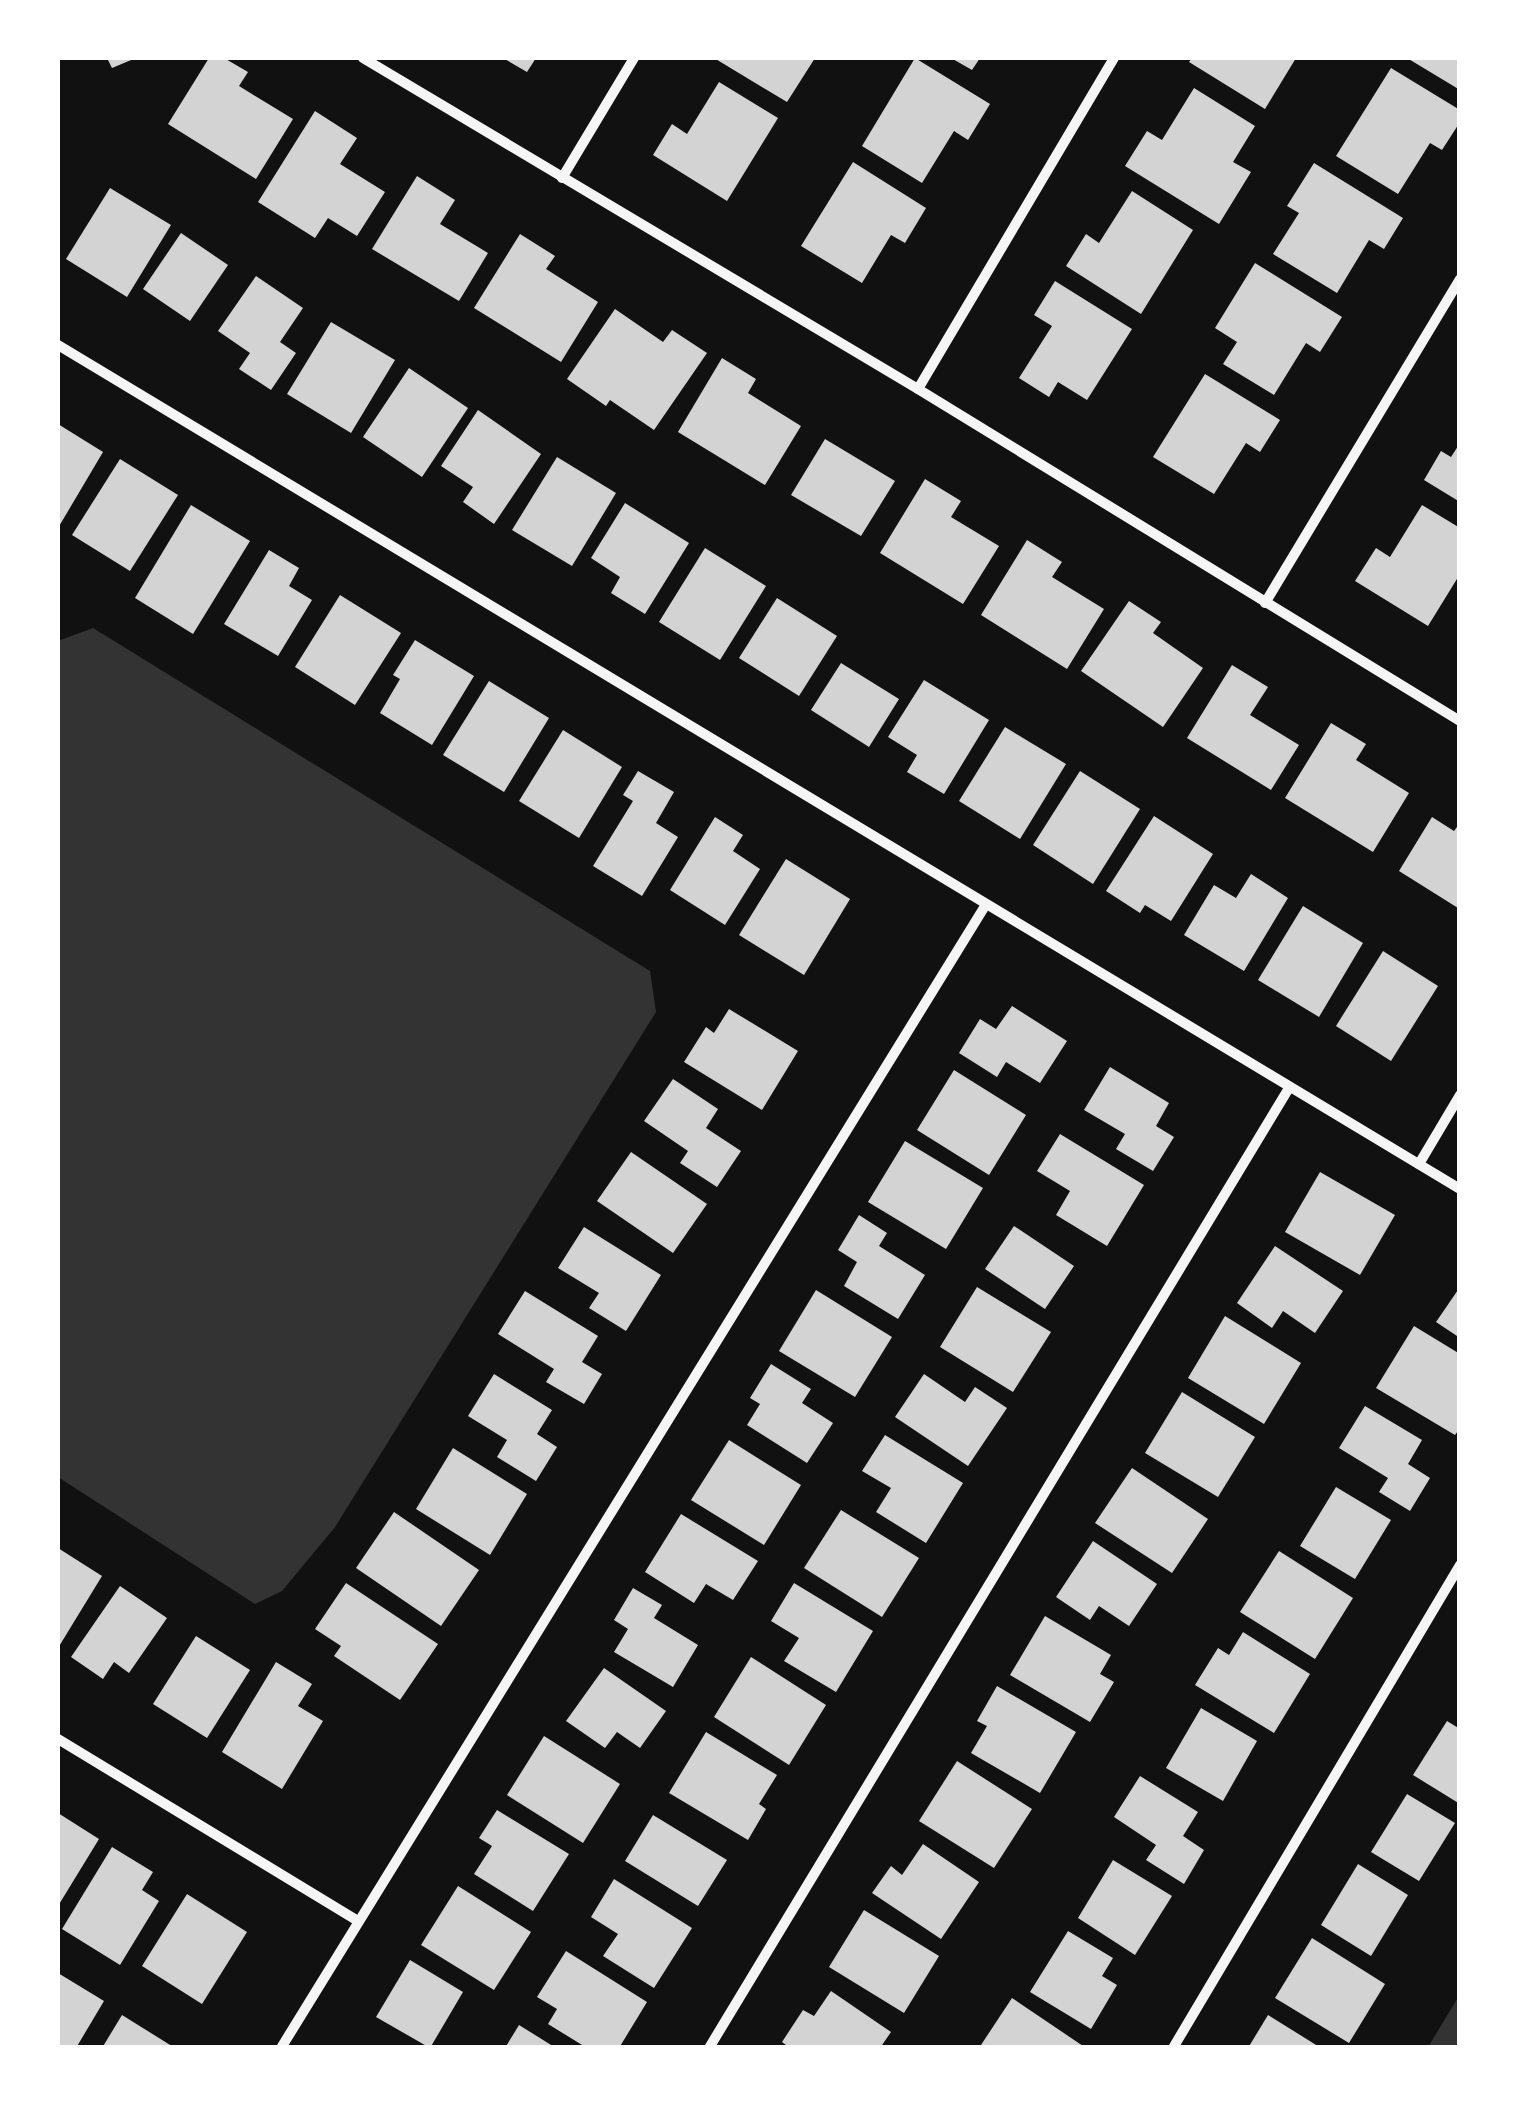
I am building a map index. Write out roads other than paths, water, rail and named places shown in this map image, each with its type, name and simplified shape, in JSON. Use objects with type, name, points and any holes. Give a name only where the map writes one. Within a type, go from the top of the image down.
[{"type":"street","points":[[363,58],[918,388],[1460,720]]},
{"type":"street","points":[[562,178],[634,58]]},
{"type":"street","points":[[918,388],[1114,58]]},
{"type":"street","points":[[1264,603],[1460,279]]},
{"type":"street","points":[[58,345],[1460,1189]]},
{"type":"street","points":[[281,2048],[985,906]]},
{"type":"street","points":[[709,2048],[1289,1088]]},
{"type":"street","points":[[1419,1164],[1460,1095]]},
{"type":"street","points":[[1172,2048],[1460,1566]]},
{"type":"street","points":[[58,1738],[358,1921]]}]
